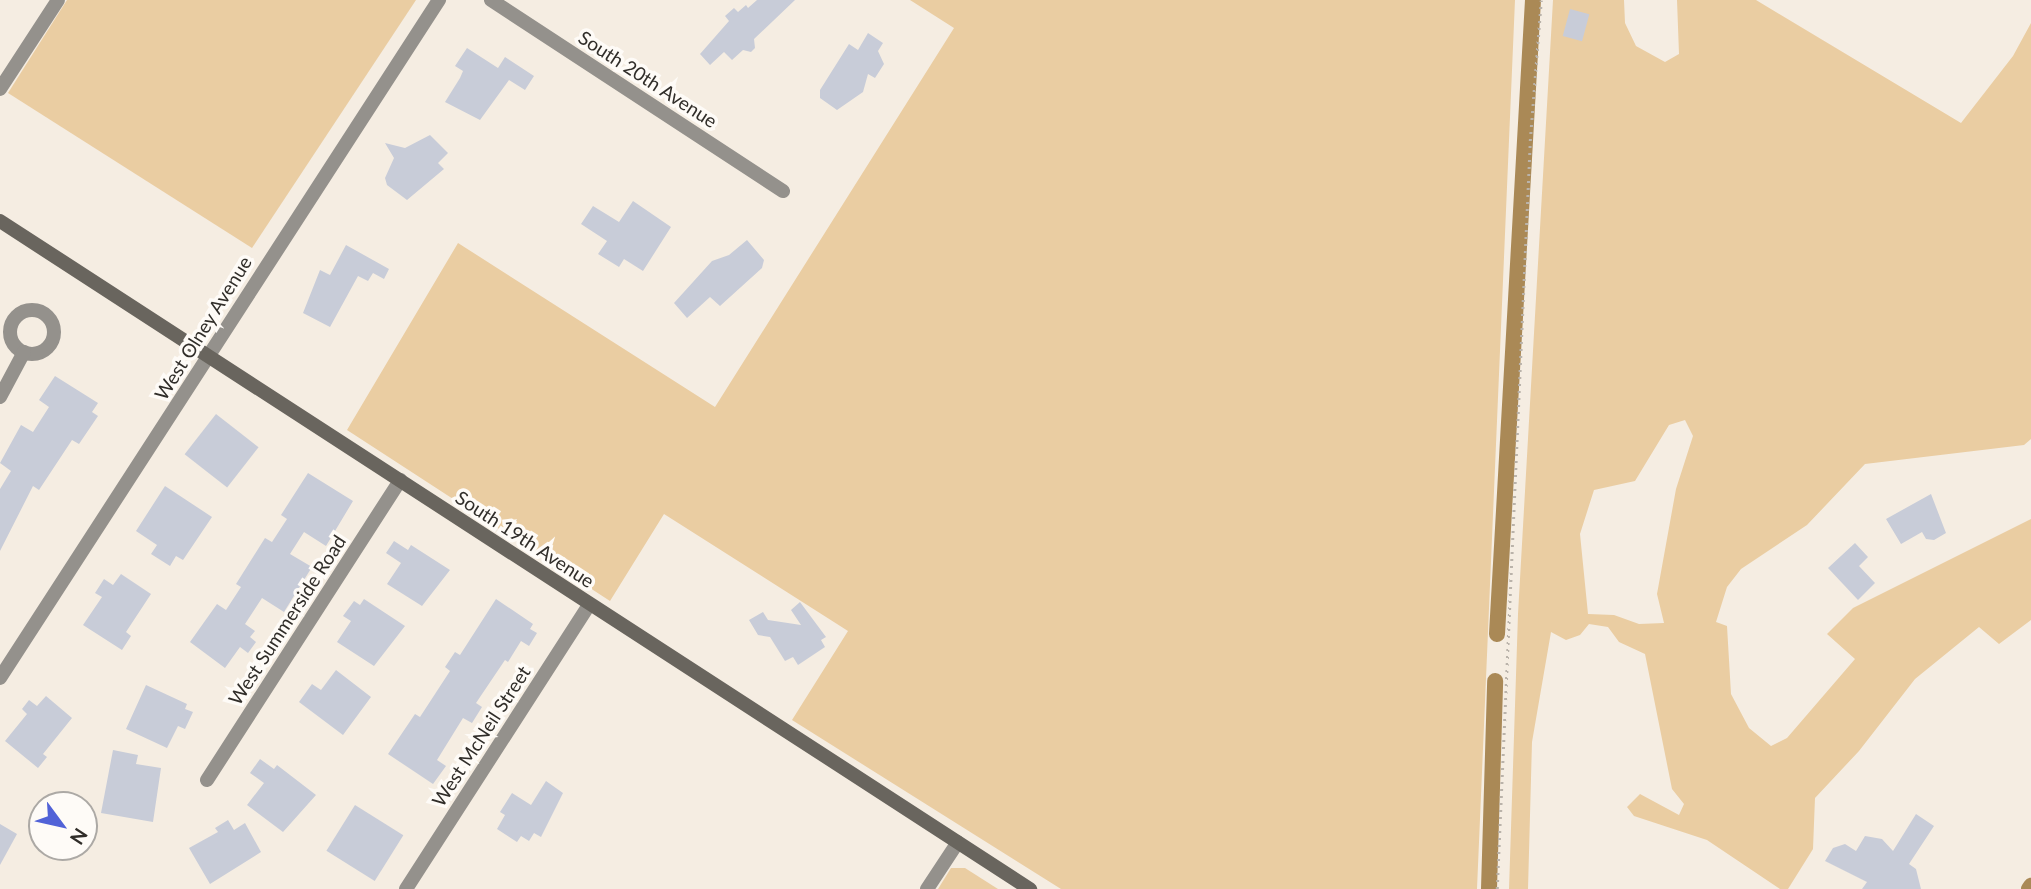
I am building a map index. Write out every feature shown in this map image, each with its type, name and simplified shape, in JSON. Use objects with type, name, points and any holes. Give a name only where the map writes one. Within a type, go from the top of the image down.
[{"type":"street","points":[[0,89],[58,0]]},
{"type":"street","name":"West Olney Avenue","points":[[0,678],[439,0]]},
{"type":"street","name":"South 20th Avenue","points":[[491,0],[783,191]]},
{"type":"street","name":"South 19th Avenue","points":[[0,221],[1030,889]]},
{"type":"street","points":[[0,397],[24,352]]},
{"type":"street","name":"West Summerside Road","points":[[207,780],[400,480]]},
{"type":"street","name":"West McNeil Street","points":[[406,889],[590,604]]},
{"type":"street","points":[[927,889],[958,842]]},
{"type":"path","points":[[1497,889],[1530,141],[1541,0]]},
{"type":"shaded area","points":[[67,0],[416,0],[252,248],[8,93]]},
{"type":"shaded area","points":[[910,0],[1515,0],[1477,889],[1061,889],[792,720],[848,631],[664,514],[610,601],[347,430],[458,243],[715,407],[954,28]]},
{"type":"shaded area","points":[[1553,0],[1624,0],[1625,23],[1636,46],[1665,62],[1679,54],[1677,0],[1756,0],[1961,123],[2013,56],[2031,23],[2031,439],[2024,445],[1865,464],[1807,525],[1741,569],[1727,587],[1716,622],[1727,626],[1731,694],[1749,728],[1771,746],[1787,738],[1855,659],[1827,634],[1853,608],[2031,519],[2031,620],[1999,644],[1979,627],[1915,679],[1859,751],[1815,798],[1813,849],[1788,889],[1780,889],[1707,840],[1634,816],[1627,807],[1640,794],[1679,815],[1684,804],[1672,789],[1645,654],[1619,642],[1608,627],[1589,624],[1580,635],[1566,640],[1551,632],[1532,742],[1528,889],[1509,889],[1518,614]],"holes":[[[1685,420],[1693,436],[1676,489],[1657,594],[1664,623],[1639,624],[1614,615],[1588,614],[1580,534],[1594,490],[1635,481],[1669,425]]]},
{"type":"shaded area","points":[[951,868],[965,868],[998,889],[938,889]]},
{"type":"building","points":[[757,0],[795,0],[754,39],[755,48],[751,52],[743,50],[732,60],[724,52],[710,65],[700,54],[729,21],[725,16],[734,8],[738,12],[746,5],[748,8]]},
{"type":"building","points":[[1570,9],[1589,14],[1582,41],[1563,36]]},
{"type":"building","points":[[868,33],[883,43],[878,51],[884,64],[875,78],[868,74],[863,92],[837,110],[820,98],[820,90],[849,44],[858,50]]},
{"type":"building","points":[[467,48],[498,68],[505,57],[534,76],[525,90],[509,80],[480,120],[445,102],[463,71],[455,66]]},
{"type":"building","points":[[430,135],[448,153],[438,163],[444,169],[407,200],[387,185],[385,178],[394,158],[385,143],[405,148]]},
{"type":"building","points":[[633,201],[671,227],[643,271],[624,259],[619,267],[598,254],[607,241],[581,224],[593,206],[619,222]]},
{"type":"building","points":[[747,240],[764,260],[762,268],[720,306],[710,297],[687,318],[674,303],[712,261],[729,255]]},
{"type":"building","points":[[346,245],[389,269],[384,279],[373,273],[368,281],[358,276],[330,327],[303,313],[320,270],[330,275]]},
{"type":"building","points":[[55,376],[98,403],[92,412],[98,416],[79,444],[72,440],[39,490],[33,486],[0,551],[0,489],[11,471],[0,463],[21,425],[33,432],[49,407],[39,400]]},
{"type":"building","points":[[216,414],[259,447],[227,487],[185,454]]},
{"type":"building","points":[[308,473],[353,501],[326,546],[304,532],[290,554],[312,567],[284,612],[262,598],[245,624],[255,631],[250,637],[256,642],[248,653],[240,647],[225,668],[190,642],[217,604],[226,610],[241,587],[236,584],[265,538],[272,542],[287,519],[281,515]]},
{"type":"building","points":[[165,486],[212,517],[183,560],[176,556],[170,566],[151,554],[157,545],[136,531]]},
{"type":"building","points":[[1931,494],[1946,533],[1934,540],[1926,539],[1922,532],[1901,544],[1886,519]]},
{"type":"building","points":[[394,541],[408,550],[411,545],[450,570],[422,606],[387,584],[401,563],[386,553]]},
{"type":"building","points":[[1855,543],[1868,557],[1859,566],[1875,583],[1858,600],[1828,568]]},
{"type":"building","points":[[121,574],[151,594],[126,632],[131,636],[122,650],[83,625],[102,597],[95,593],[104,579],[113,585]]},
{"type":"building","points":[[364,599],[405,626],[374,666],[337,642],[351,621],[343,616],[354,601],[360,605]]},
{"type":"building","points":[[496,599],[533,624],[530,629],[537,633],[529,646],[521,641],[508,662],[505,660],[476,703],[482,707],[472,723],[463,718],[437,760],[446,766],[433,784],[388,754],[415,714],[420,717],[450,671],[445,667],[455,652],[460,655]]},
{"type":"building","points":[[800,602],[826,637],[821,640],[825,647],[798,665],[793,657],[785,661],[770,637],[758,635],[749,620],[763,612],[768,620],[801,625],[791,610]]},
{"type":"building","points":[[336,670],[371,697],[343,735],[299,702],[312,684],[321,690]]},
{"type":"building","points":[[146,685],[187,704],[185,709],[193,712],[185,729],[178,726],[167,748],[126,729]]},
{"type":"building","points":[[46,696],[72,718],[43,754],[47,757],[38,768],[5,741],[27,714],[22,709],[29,700],[37,706]]},
{"type":"building","points":[[113,750],[138,755],[136,764],[161,768],[153,822],[101,813]]},
{"type":"building","points":[[260,759],[274,769],[277,765],[316,795],[283,832],[247,805],[264,783],[250,773]]},
{"type":"building","points":[[546,781],[563,793],[541,837],[534,833],[529,841],[521,836],[517,842],[497,829],[505,815],[500,812],[512,793],[531,805]]},
{"type":"building","points":[[355,805],[403,835],[375,881],[326,851]]},
{"type":"building","points":[[1916,814],[1934,826],[1909,864],[1916,869],[1921,889],[1862,889],[1867,882],[1825,861],[1833,848],[1845,844],[1856,851],[1865,836],[1882,839],[1893,851]]},
{"type":"building","points":[[228,820],[234,830],[245,823],[261,852],[210,884],[189,848],[218,832],[215,828]]},
{"type":"building","points":[[0,824],[17,834],[0,865]]},
{"type":"waterway","points":[[1497,634],[1533,0]]},
{"type":"waterway","points":[[1489,889],[1495,681]]}]
